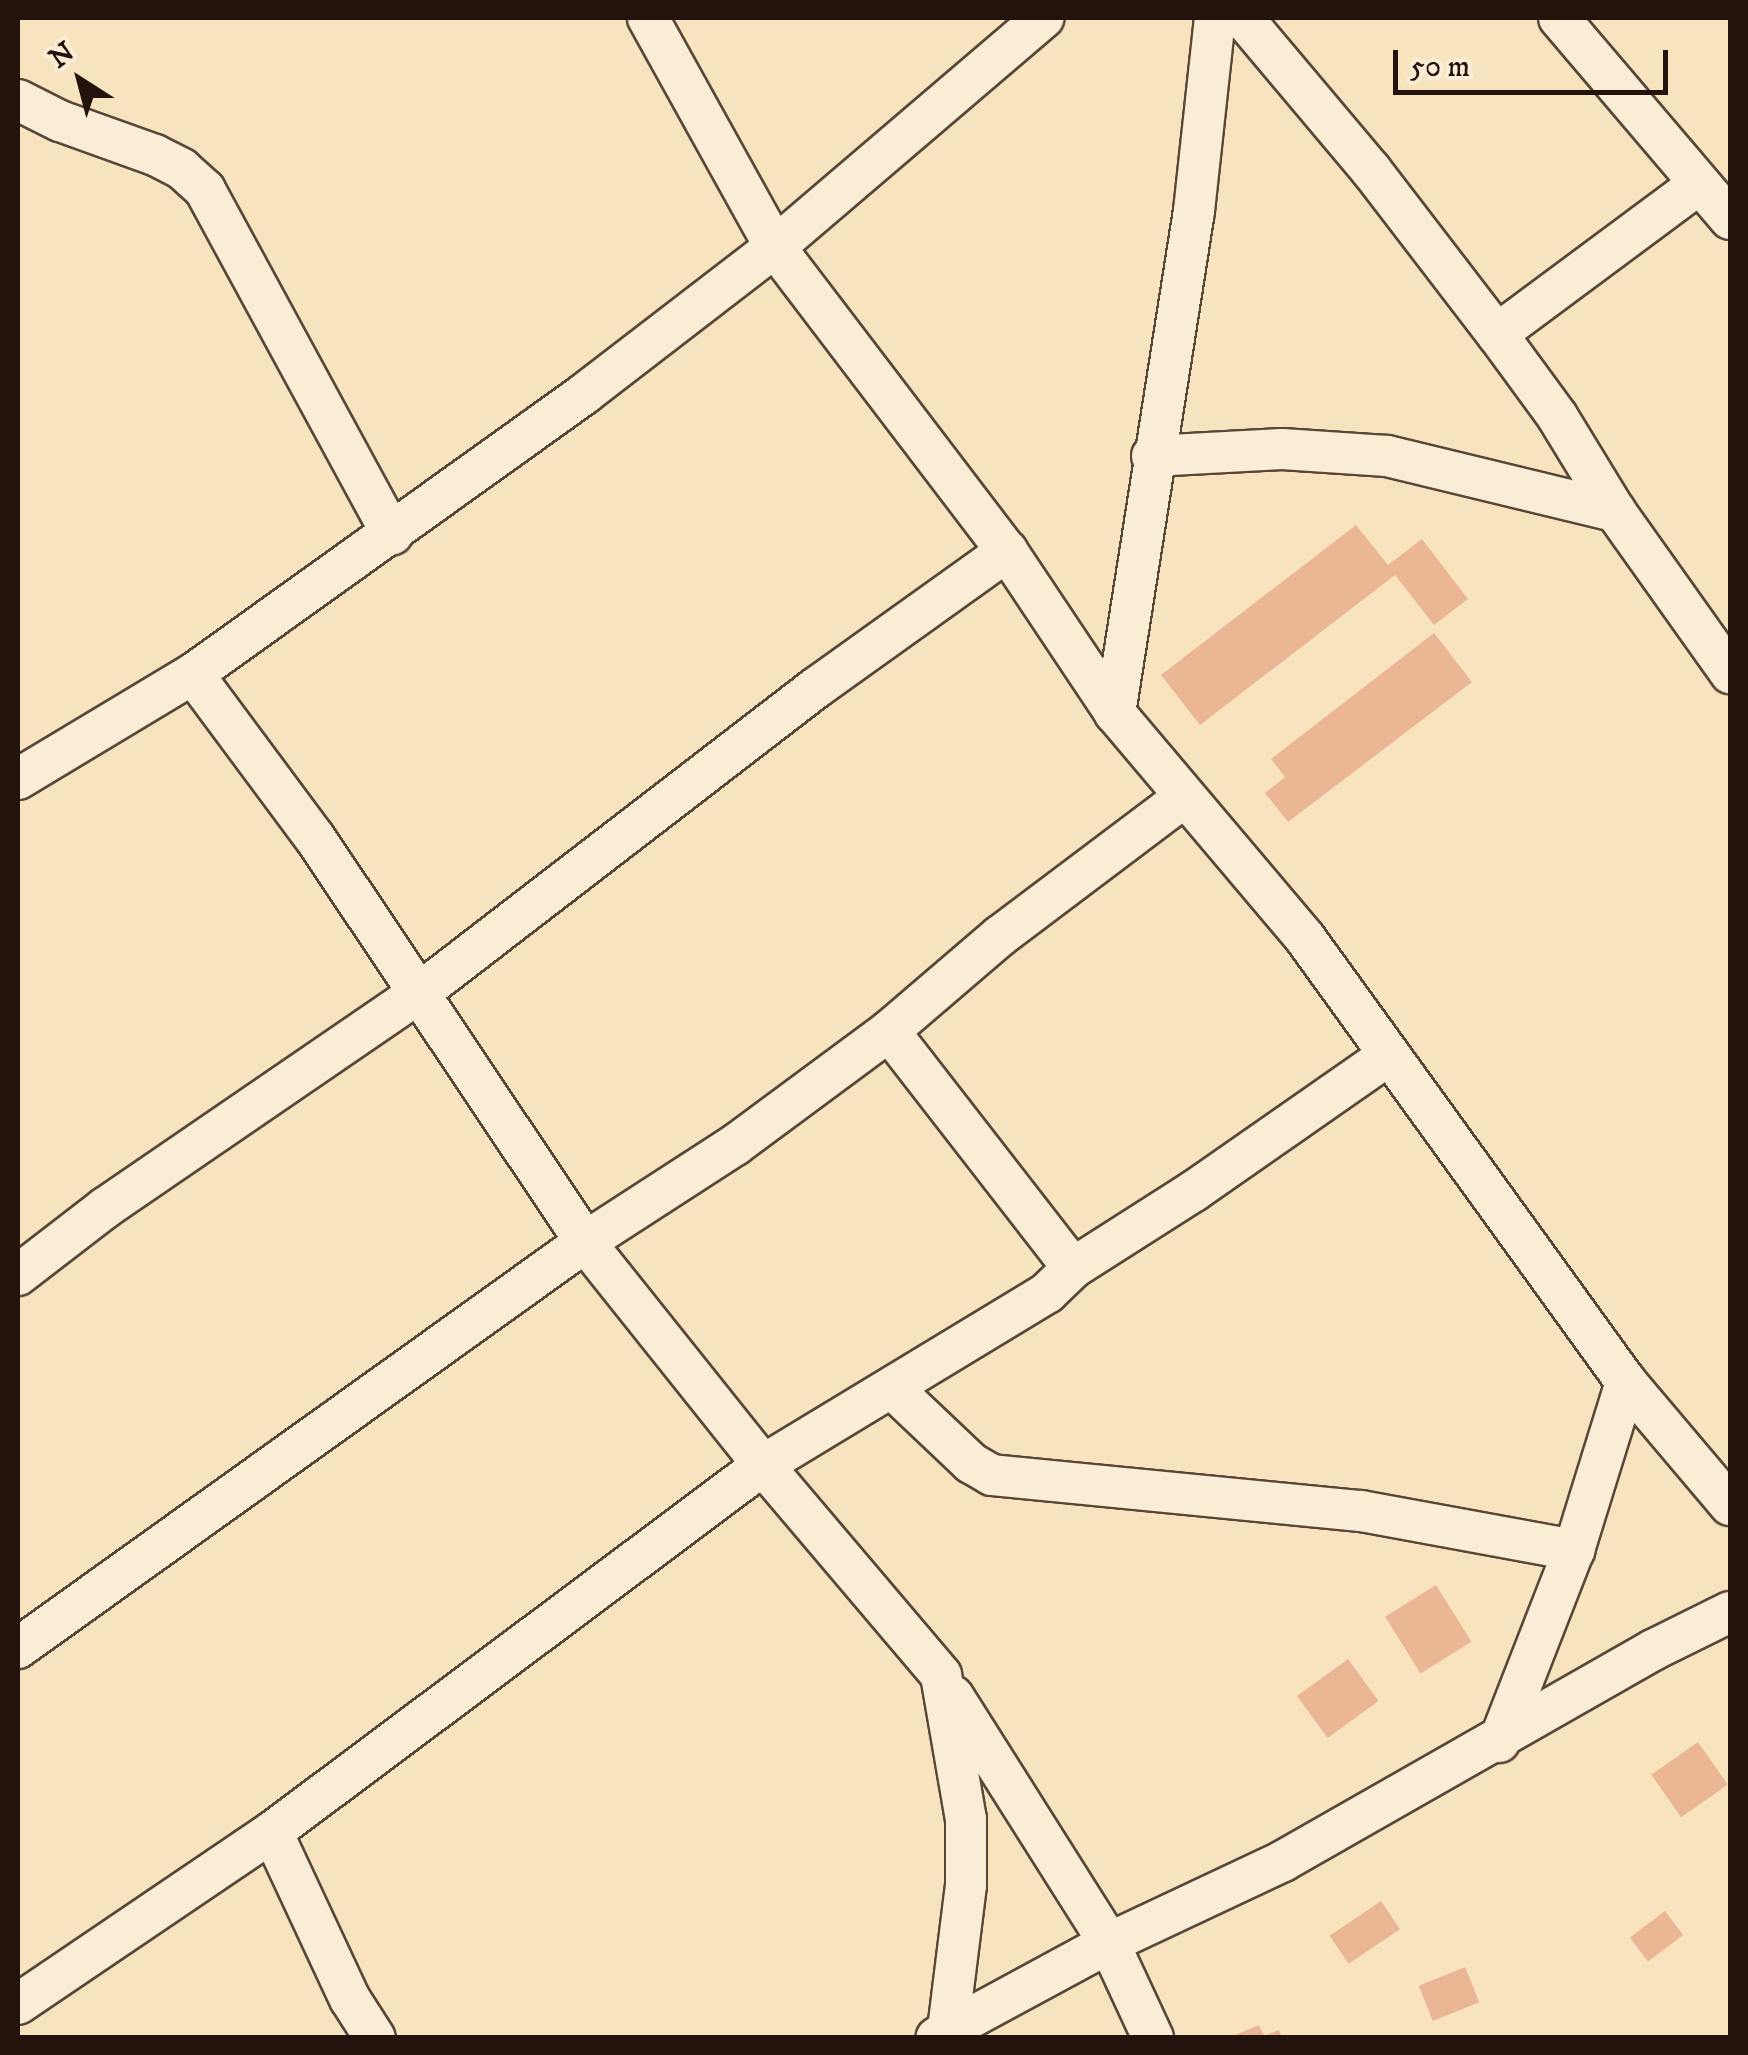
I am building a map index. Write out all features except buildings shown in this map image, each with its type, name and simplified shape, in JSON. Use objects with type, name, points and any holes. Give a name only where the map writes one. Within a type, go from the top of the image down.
[{"type":"street","points":[[648,18],[776,247],[1007,551],[1116,713],[1183,798],[1305,938],[1626,1382],[1729,1502]]},
{"type":"street","points":[[18,780],[193,674],[392,534],[776,247],[1043,18]]},
{"type":"street","points":[[1116,713],[1152,456],[1194,211],[1214,18]]},
{"type":"street","points":[[1242,18],[1372,170],[1497,334],[1557,416],[1614,511],[1730,672]]},
{"type":"street","points":[[1560,18],[1730,219]]},
{"type":"street","points":[[18,100],[60,121],[156,156],[182,169],[205,190],[392,534]]},
{"type":"street","points":[[1497,334],[1699,184]]},
{"type":"street","points":[[1152,456],[1282,449],[1387,456],[1614,511]]},
{"type":"street","points":[[18,1276],[105,1208],[418,994],[817,687],[1007,551]]},
{"type":"street","points":[[193,674],[315,838],[585,1242],[763,1465],[941,1676],[1109,1942],[1153,2038]]},
{"type":"street","points":[[18,1648],[585,1242],[735,1145],[889,1031],[1000,936],[1183,798]]},
{"type":"street","points":[[889,1031],[1073,1268]]},
{"type":"street","points":[[18,2004],[272,1832],[763,1465],[1046,1293],[1073,1268],[1194,1191],[1389,1055]]},
{"type":"street","points":[[1499,1742],[1574,1550],[1626,1382]]},
{"type":"street","points":[[893,1389],[971,1463],[992,1475],[1361,1511],[1574,1550]]},
{"type":"street","points":[[942,2034],[1109,1942],[1283,1862],[1499,1742],[1653,1650],[1730,1612]]},
{"type":"street","points":[[941,1676],[966,1819],[966,1886],[942,2034]]},
{"type":"street","points":[[272,1832],[350,2000],[375,2038]]}]
